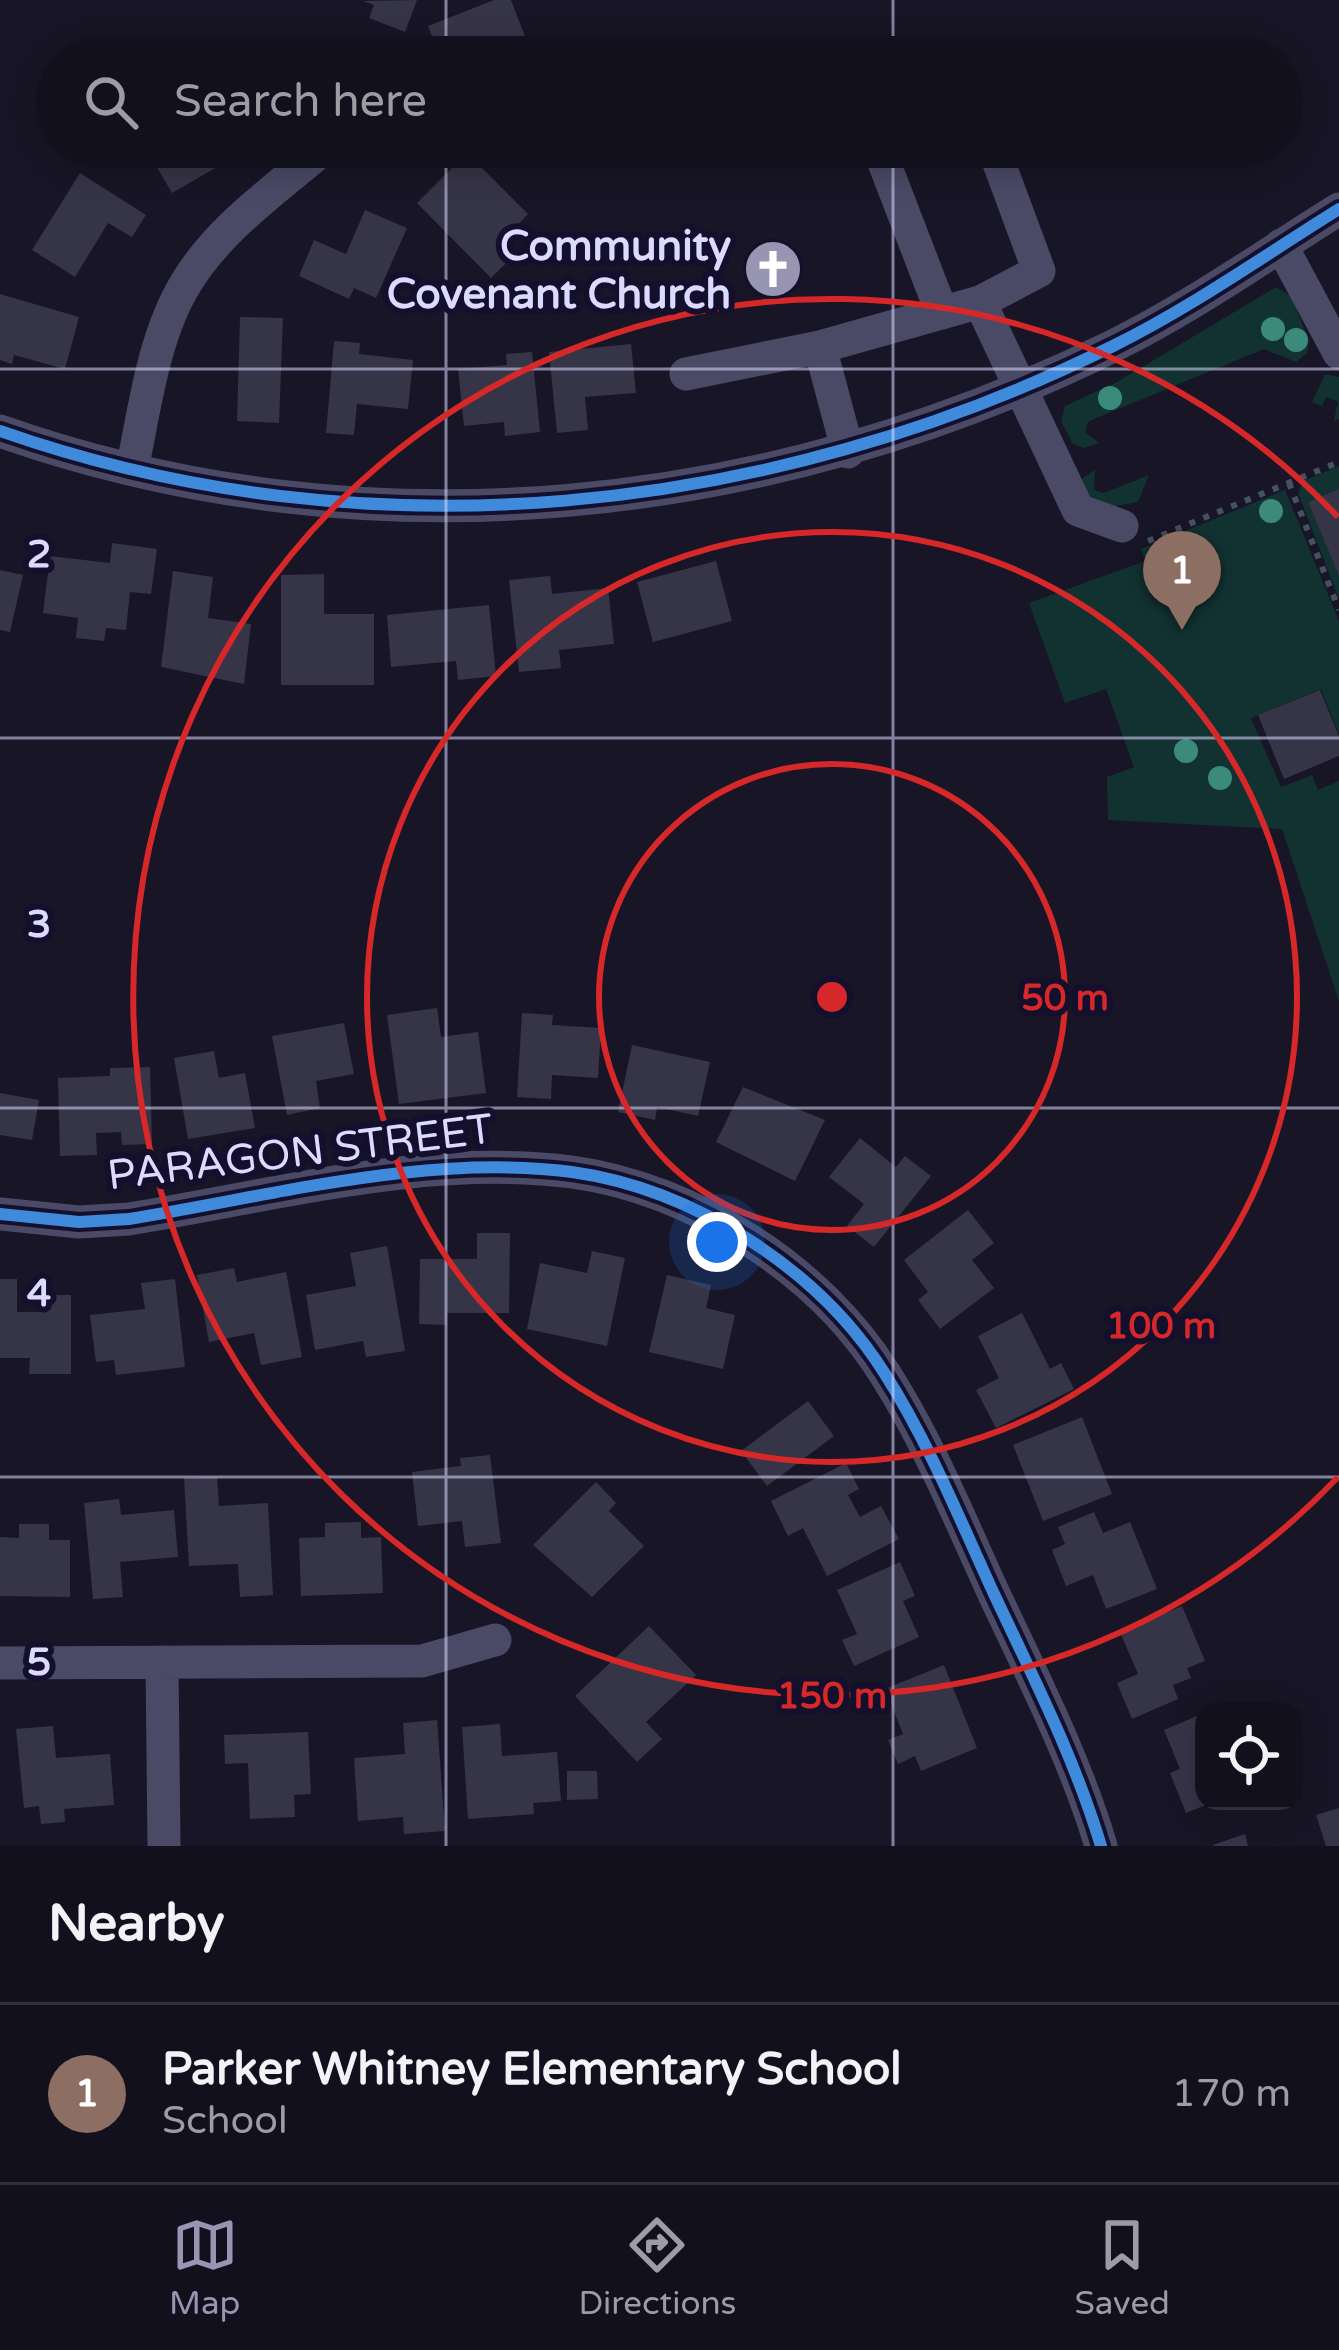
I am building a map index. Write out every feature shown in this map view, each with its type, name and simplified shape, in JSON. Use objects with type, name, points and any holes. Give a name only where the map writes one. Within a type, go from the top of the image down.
[{"type":"street","points":[[132,469],[166,326],[186,284],[236,225],[301,168]]},
{"type":"street","points":[[886,168],[942,313]]},
{"type":"street","points":[[686,374],[820,347],[980,302],[1039,271],[1002,168]]},
{"type":"street","points":[[0,431],[132,469],[343,502],[528,505],[693,487],[848,452],[1019,389],[1117,344],[1339,209]]},
{"type":"street","points":[[1281,245],[1339,353]]},
{"type":"street","points":[[980,302],[1078,510],[1131,536]]},
{"type":"street","points":[[820,347],[848,452]]},
{"type":"street","name":"PARAGON STREET","points":[[0,1214],[80,1222],[129,1219],[424,1172],[487,1170],[587,1176],[710,1218],[806,1283],[883,1370],[932,1459],[1054,1723],[1101,1846]]},
{"type":"street","points":[[0,1663],[422,1661],[495,1640]]},
{"type":"street","points":[[162,1662],[164,1846]]},
{"type":"path","points":[[1131,536],[1339,462]]},
{"type":"path","points":[[1289,483],[1339,610]]},
{"type":"green space","points":[[1276,287],[1291,296],[1309,341],[1307,353],[1296,362],[1264,349],[1089,421],[1085,432],[1099,443],[1084,448],[1073,444],[1061,422],[1065,406],[1117,382]]},
{"type":"green space","points":[[1325,374],[1339,377],[1339,419],[1334,421],[1338,402],[1326,397],[1322,406],[1312,402]]},
{"type":"green space","points":[[1339,466],[1339,489],[1308,502],[1339,576],[1339,599],[1298,493],[1303,481]]},
{"type":"green space","points":[[1095,470],[1094,490],[1104,493],[1149,475],[1138,502],[1110,507],[1080,496],[1078,481]]},
{"type":"green space","points":[[1285,490],[1339,621],[1339,734],[1321,689],[1251,718],[1281,787],[1312,775],[1318,790],[1339,781],[1339,1001],[1282,829],[1108,820],[1107,777],[1134,767],[1106,689],[1065,703],[1029,603],[1145,561],[1141,549]]},
{"type":"building","points":[[417,0],[405,32],[369,18],[374,5],[363,1]]},
{"type":"building","points":[[494,0],[511,0],[525,36],[432,36],[428,26]]},
{"type":"building","points":[[157,168],[215,168],[172,193]]},
{"type":"building","points":[[452,168],[482,168],[528,214],[503,240],[516,253],[491,278],[417,203]]},
{"type":"building","points":[[80,173],[146,215],[132,237],[108,223],[75,277],[32,250]]},
{"type":"building","points":[[365,210],[407,228],[376,298],[354,288],[349,299],[299,276],[314,240],[346,254]]},
{"type":"building","points":[[0,294],[79,317],[65,369],[14,355],[12,364],[0,360]]},
{"type":"building","points":[[240,317],[283,318],[279,423],[237,421]]},
{"type":"building","points":[[334,341],[360,343],[359,354],[413,360],[408,409],[357,404],[354,435],[326,433]]},
{"type":"building","points":[[631,344],[636,393],[585,397],[588,430],[557,433],[549,352]]},
{"type":"building","points":[[532,352],[540,432],[505,436],[504,422],[464,426],[458,369],[507,365],[506,354]]},
{"type":"building","points":[[1339,489],[1339,576],[1308,502]]},
{"type":"building","points":[[112,543],[157,549],[151,594],[130,592],[126,630],[106,628],[104,641],[76,638],[78,618],[43,613],[50,556],[110,563]]},
{"type":"building","points":[[716,561],[732,621],[653,642],[637,582]]},
{"type":"building","points":[[0,570],[23,575],[10,632],[0,630]]},
{"type":"building","points":[[173,571],[213,577],[208,618],[251,624],[244,684],[161,667]]},
{"type":"building","points":[[324,574],[324,614],[374,614],[374,685],[281,685],[281,575]]},
{"type":"building","points":[[550,576],[552,594],[608,588],[614,644],[559,650],[561,668],[519,672],[509,580]]},
{"type":"building","points":[[489,605],[496,676],[458,680],[456,661],[391,667],[387,615]]},
{"type":"building","points":[[1320,690],[1339,736],[1339,756],[1284,779],[1258,715]]},
{"type":"building","points":[[437,1008],[441,1037],[478,1032],[486,1093],[399,1104],[387,1015]]},
{"type":"building","points":[[522,1013],[553,1015],[552,1025],[601,1028],[598,1078],[552,1075],[551,1099],[517,1097]]},
{"type":"building","points":[[344,1023],[354,1074],[316,1081],[320,1108],[287,1115],[272,1036]]},
{"type":"building","points":[[632,1045],[710,1062],[698,1116],[657,1107],[655,1120],[618,1112]]},
{"type":"building","points":[[214,1051],[219,1078],[245,1073],[255,1128],[188,1139],[174,1058]]},
{"type":"building","points":[[150,1067],[152,1144],[122,1145],[121,1132],[96,1133],[97,1155],[60,1156],[58,1078],[110,1076],[110,1068]]},
{"type":"building","points":[[743,1087],[825,1120],[795,1181],[716,1142]]},
{"type":"building","points":[[0,1093],[39,1100],[32,1140],[0,1135]]},
{"type":"building","points":[[860,1138],[896,1167],[905,1156],[931,1176],[874,1247],[847,1226],[864,1204],[829,1177]]},
{"type":"building","points":[[968,1210],[994,1243],[972,1260],[994,1288],[940,1329],[918,1300],[928,1292],[904,1260]]},
{"type":"building","points":[[477,1233],[510,1233],[509,1313],[447,1313],[447,1325],[419,1324],[420,1259],[477,1259]]},
{"type":"building","points":[[387,1246],[405,1351],[366,1357],[363,1341],[315,1350],[306,1295],[356,1286],[350,1253]]},
{"type":"building","points":[[592,1251],[625,1258],[607,1346],[527,1329],[540,1263],[587,1273]]},
{"type":"building","points":[[234,1268],[237,1282],[286,1272],[302,1357],[261,1365],[254,1333],[209,1342],[197,1275]]},
{"type":"building","points":[[667,1275],[711,1285],[706,1308],[735,1315],[723,1369],[649,1352]]},
{"type":"building","points":[[0,1279],[17,1279],[17,1312],[42,1312],[42,1295],[71,1295],[71,1374],[29,1374],[30,1358],[0,1358]]},
{"type":"building","points":[[175,1279],[185,1367],[116,1375],[114,1360],[96,1362],[90,1315],[145,1309],[141,1283]]},
{"type":"building","points":[[1022,1313],[1050,1369],[1061,1363],[1074,1389],[996,1428],[976,1390],[999,1378],[978,1336]]},
{"type":"building","points":[[808,1401],[834,1436],[767,1486],[741,1451]]},
{"type":"building","points":[[1082,1417],[1112,1494],[1043,1521],[1013,1445]]},
{"type":"building","points":[[490,1455],[501,1543],[465,1547],[462,1521],[418,1526],[412,1472],[461,1466],[460,1458]]},
{"type":"building","points":[[846,1463],[859,1489],[848,1495],[860,1517],[881,1506],[899,1539],[827,1576],[803,1528],[788,1536],[771,1501]]},
{"type":"building","points":[[217,1477],[219,1506],[268,1503],[273,1595],[240,1597],[238,1564],[189,1566],[184,1478]]},
{"type":"building","points":[[596,1482],[616,1503],[609,1511],[644,1546],[592,1597],[533,1545]]},
{"type":"building","points":[[119,1499],[121,1515],[174,1510],[178,1557],[120,1562],[123,1597],[93,1599],[84,1503]]},
{"type":"building","points":[[1094,1512],[1103,1533],[1130,1522],[1157,1589],[1106,1609],[1093,1575],[1066,1586],[1052,1550],[1065,1544],[1058,1527]]},
{"type":"building","points":[[361,1522],[361,1538],[381,1537],[383,1593],[301,1596],[299,1538],[325,1537],[325,1523]]},
{"type":"building","points":[[19,1524],[49,1524],[49,1540],[70,1540],[70,1597],[0,1596],[0,1537],[19,1538]]},
{"type":"building","points":[[900,1562],[915,1596],[903,1601],[919,1637],[854,1666],[842,1640],[857,1634],[837,1590]]},
{"type":"building","points":[[1182,1606],[1205,1661],[1187,1668],[1191,1678],[1173,1685],[1178,1699],[1132,1719],[1117,1683],[1138,1674],[1120,1632]]},
{"type":"building","points":[[649,1626],[696,1675],[646,1722],[662,1739],[637,1762],[575,1696]]},
{"type":"building","points":[[944,1665],[977,1748],[921,1771],[915,1756],[898,1764],[888,1740],[903,1734],[885,1689]]},
{"type":"building","points":[[1195,1717],[1195,1809],[1186,1813],[1170,1773],[1180,1769],[1164,1730]]},
{"type":"building","points":[[437,1720],[445,1831],[404,1834],[403,1817],[358,1821],[354,1758],[405,1754],[403,1723]]},
{"type":"building","points":[[500,1724],[502,1756],[557,1752],[561,1801],[533,1803],[534,1814],[468,1819],[462,1727]]},
{"type":"building","points":[[53,1726],[56,1758],[110,1754],[114,1805],[64,1809],[65,1822],[41,1824],[39,1806],[24,1808],[16,1729]]},
{"type":"building","points":[[308,1732],[311,1794],[294,1795],[295,1817],[250,1819],[248,1763],[225,1764],[224,1735]]},
{"type":"building","points":[[567,1771],[597,1771],[598,1799],[567,1800]]},
{"type":"building","points":[[1339,1808],[1339,1846],[1326,1846],[1316,1815]]},
{"type":"building","points":[[1245,1834],[1248,1846],[1213,1846],[1213,1845]]},
{"type":"cycle path","points":[[0,431],[139,471],[280,496],[423,506],[565,501],[706,482],[846,449],[981,404],[1142,331],[1339,209]]},
{"type":"cycle path","points":[[0,1214],[79,1222],[129,1219],[406,1172],[517,1168],[618,1181],[708,1216],[750,1240],[826,1301],[858,1336],[901,1400],[1038,1687],[1101,1846]]},
{"type":"place","name":"Community Covenant Church","points":[[773,269]]},
{"type":"place","name":"Parker Whitney Elementary School","points":[[1182,630]]}]
